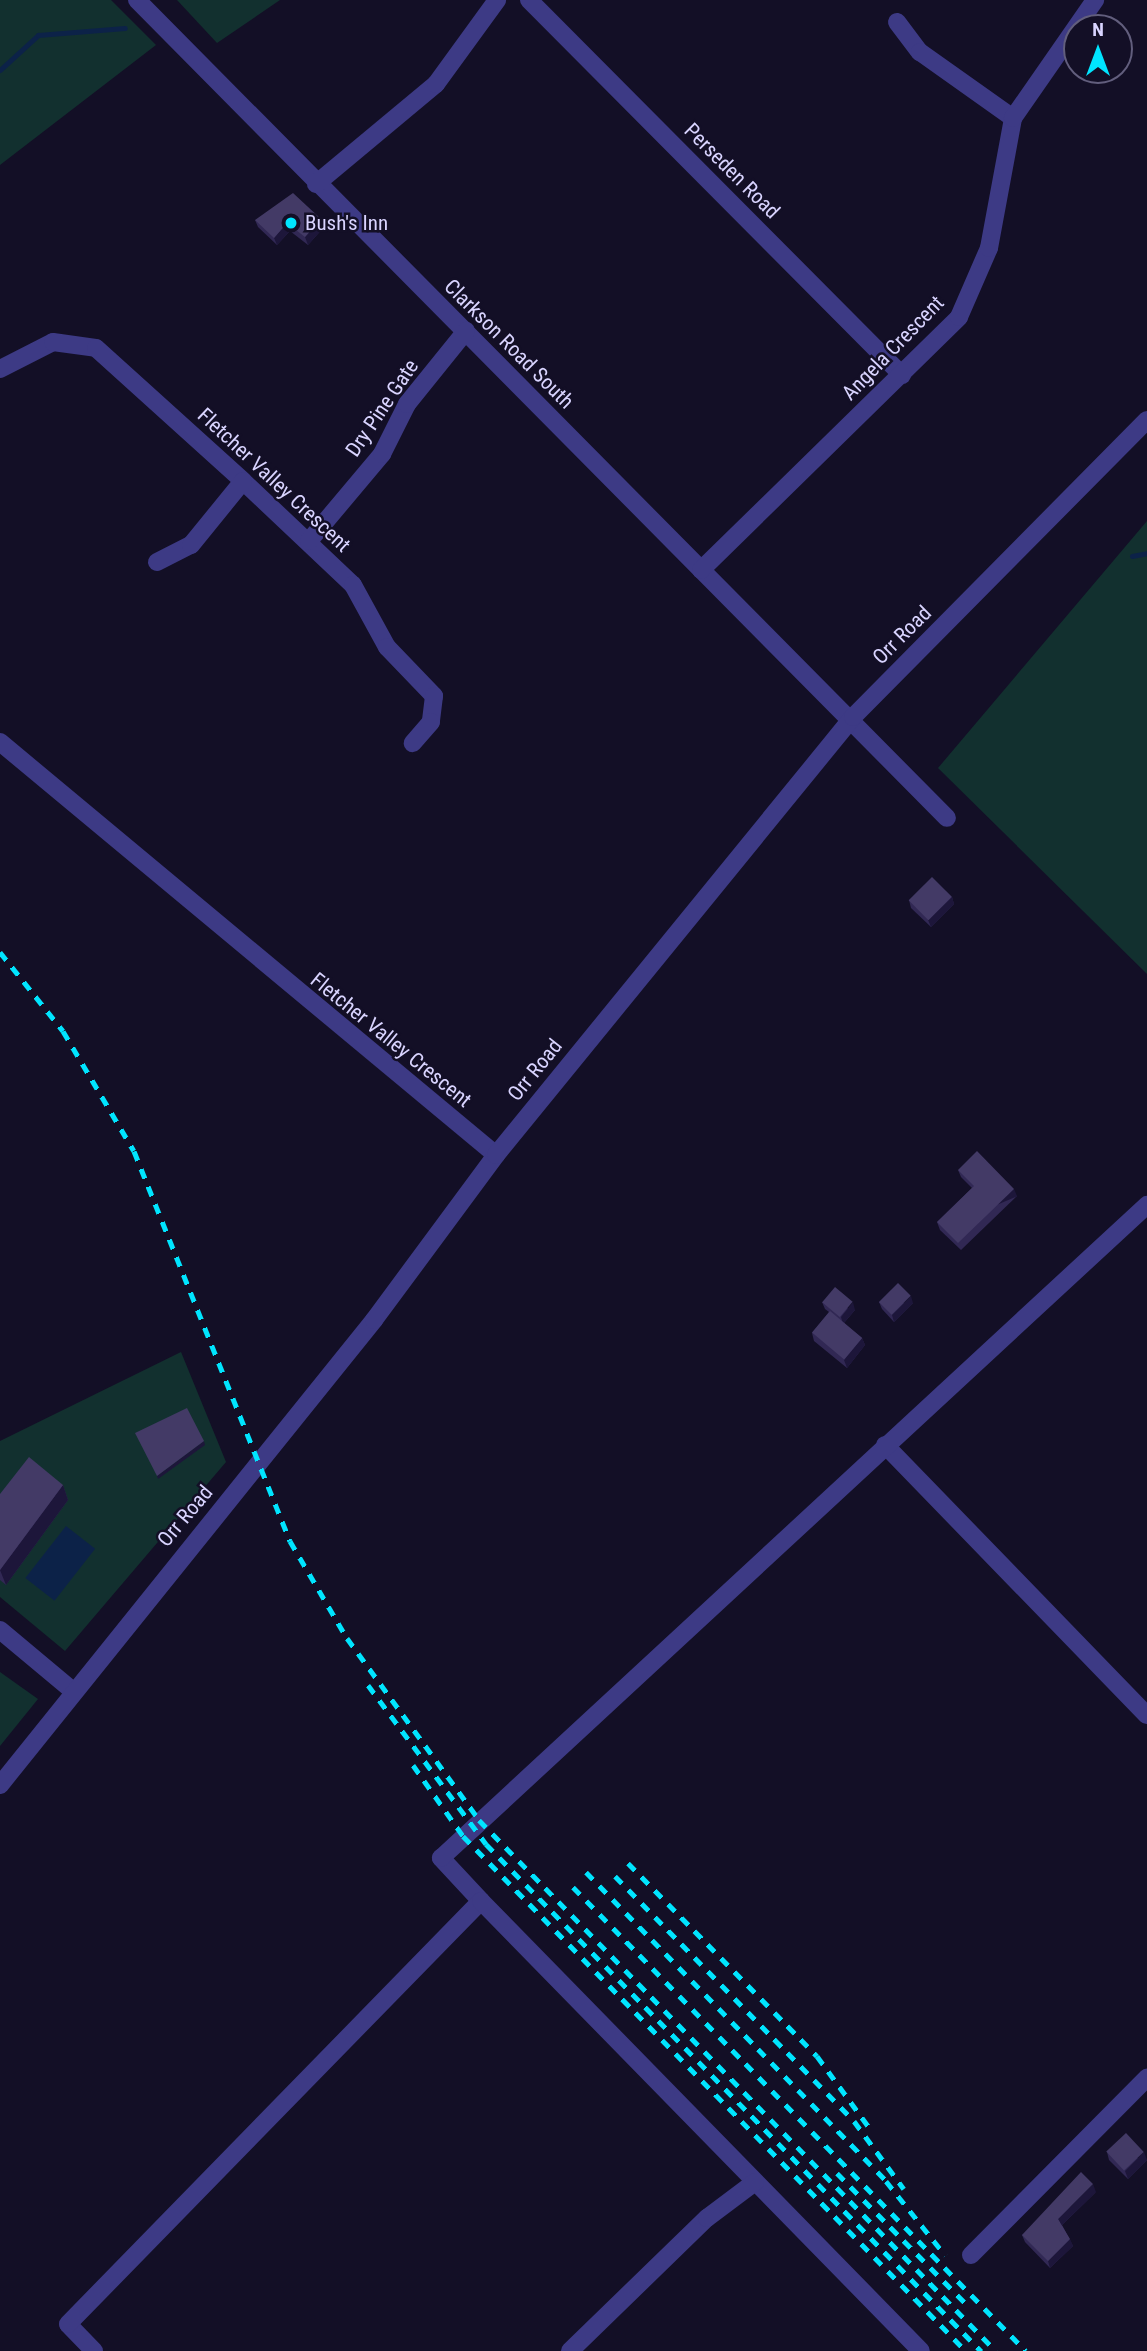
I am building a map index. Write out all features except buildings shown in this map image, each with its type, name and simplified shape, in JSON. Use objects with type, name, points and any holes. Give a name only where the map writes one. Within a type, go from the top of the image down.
[{"type":"street","name":"Clarkson Road South","points":[[137,0],[316,184],[466,331],[701,570],[853,717],[947,818]]},
{"type":"street","points":[[316,184],[436,84],[497,0]]},
{"type":"street","name":"Perseden Road","points":[[529,0],[902,375]]},
{"type":"street","name":"Angela Crescent","points":[[701,570],[959,317],[975,288],[989,248],[1013,118],[1095,0]]},
{"type":"street","points":[[897,22],[920,52],[1013,118]]},
{"type":"street","name":"Dry Pine Gate","points":[[309,541],[382,454],[407,404],[466,331]]},
{"type":"street","name":"Fletcher Valley Crescent","points":[[0,369],[53,342],[96,348],[243,481],[353,585],[387,647],[434,696],[431,722],[413,743]]},
{"type":"street","name":"Orr Road","points":[[0,1785],[374,1320],[496,1155],[853,717],[1147,420]]},
{"type":"street","points":[[156,562],[191,545],[243,481]]},
{"type":"street","name":"Fletcher Valley Crescent","points":[[0,742],[496,1155]]},
{"type":"street","points":[[921,2351],[441,1858],[1147,1205]]},
{"type":"street","points":[[885,1445],[1147,1715]]},
{"type":"street","points":[[0,1630],[73,1691]]},
{"type":"street","points":[[94,2351],[68,2324],[481,1901]]},
{"type":"street","points":[[971,2255],[1147,2078]]},
{"type":"street","points":[[570,2351],[707,2218],[755,2182]]},
{"type":"green space","points":[[0,0],[111,0],[156,45],[0,165]]},
{"type":"green space","points":[[177,0],[280,0],[217,43]]},
{"type":"green space","points":[[1147,521],[1147,974],[938,768]]},
{"type":"green space","points":[[181,1352],[226,1462],[65,1651],[0,1597],[0,1441]]},
{"type":"green space","points":[[0,1672],[38,1699],[0,1746]]},
{"type":"water","points":[[66,1526],[95,1549],[55,1601],[25,1578]]},
{"type":"waterway","points":[[0,70],[38,35],[125,28]]},
{"type":"waterway","points":[[1132,556],[1147,553]]},
{"type":"railway","points":[[0,952],[63,1031],[134,1151],[290,1541],[347,1638],[479,1820],[996,2351]]},
{"type":"railway","points":[[368,1685],[486,1844],[981,2351]]},
{"type":"railway","points":[[413,1765],[463,1836],[966,2351]]},
{"type":"railway","points":[[628,1863],[817,2056],[868,2126]]},
{"type":"railway","points":[[586,1872],[886,2181],[945,2255]]},
{"type":"railway","points":[[615,1876],[854,2121],[904,2189]]},
{"type":"railway","points":[[573,1887],[1026,2351]]},
{"type":"railway","points":[[837,2173],[970,2308]]},
{"type":"place","name":"Bush's Inn","points":[[291,223]]}]
